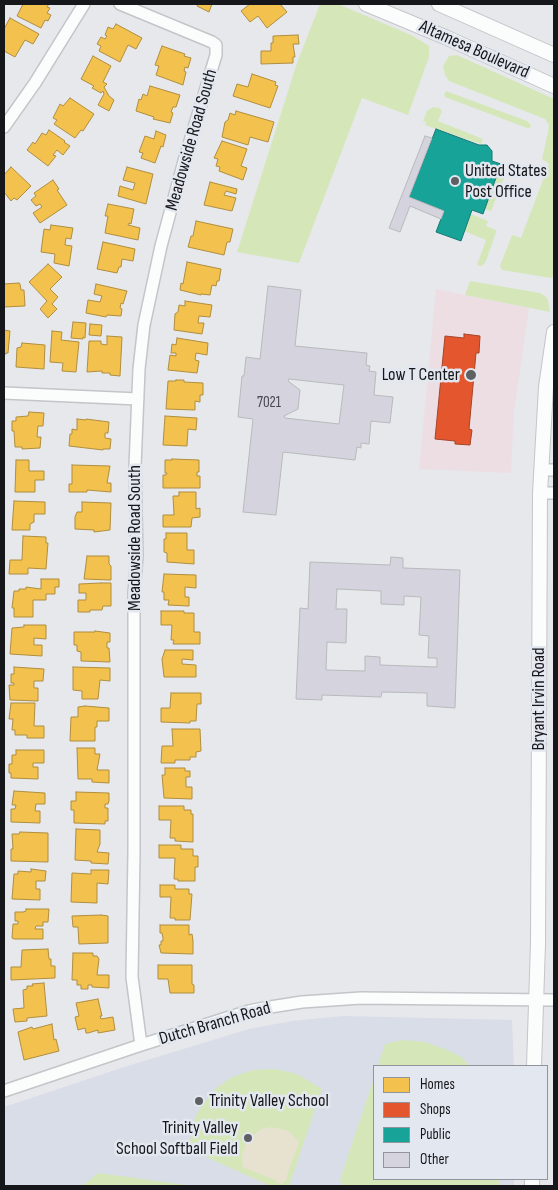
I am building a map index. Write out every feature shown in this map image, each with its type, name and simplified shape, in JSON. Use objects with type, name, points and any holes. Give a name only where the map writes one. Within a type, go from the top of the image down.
[{"type":"main road","name":"Altamesa Boulevard","points":[[366,4],[554,86]]},
{"type":"main road","name":"Altamesa Boulevard","points":[[439,4],[554,55]]},
{"type":"main road","name":"Bryant Irvin Road","points":[[534,1065],[538,943],[540,493],[548,470],[546,387],[554,332]]},
{"type":"street","points":[[4,127],[35,83],[84,4]]},
{"type":"street","name":"Meadowside Road South","points":[[120,4],[216,45],[216,55],[161,246],[144,325],[139,369],[135,466],[137,556],[134,603],[132,977],[141,1045]]},
{"type":"street","points":[[4,393],[138,400]]},
{"type":"street","points":[[540,493],[554,493]]},
{"type":"street","name":"Dutch Branch Road","points":[[4,1091],[249,1011],[302,1002],[361,998],[554,1000]]},
{"type":"shaded area","points":[[436,289],[529,308],[514,412],[511,473],[419,469]]},
{"type":"shaded area","name":"Trinity Valley School","points":[[343,1016],[512,1020],[514,1065],[373,1065],[373,1180],[514,1180],[514,1186],[4,1186],[4,1107],[121,1068],[249,1029],[292,1021]]},
{"type":"green space","points":[[320,4],[338,4],[411,35],[429,46],[429,57],[408,115],[362,98],[299,263],[237,252],[297,63]]},
{"type":"green space","points":[[457,55],[554,99],[554,275],[551,278],[502,270],[500,266],[512,235],[521,238],[549,164],[542,159],[549,125],[545,119],[449,81],[443,66],[449,56]]},
{"type":"green space","points":[[446,91],[527,121],[531,125],[530,128],[445,97]]},
{"type":"green space","points":[[433,107],[439,108],[442,111],[438,121],[483,139],[481,144],[425,125],[426,122],[423,121],[427,111]]},
{"type":"green space","points":[[501,165],[508,168],[491,211],[484,209]]},
{"type":"green space","points":[[471,214],[488,221],[486,226],[496,230],[486,261],[480,266],[477,265],[486,240],[464,231]]},
{"type":"green space","points":[[470,281],[540,293],[548,300],[550,312],[465,295]]},
{"type":"green space","points":[[402,1040],[425,1042],[461,1057],[469,1065],[378,1065],[385,1044]]},
{"type":"green space","name":"Trinity Valley School Softball Field","points":[[275,1069],[297,1074],[322,1089],[289,1186],[271,1186],[188,1149],[195,1117],[215,1089],[232,1077],[253,1070]]},
{"type":"green space","points":[[373,1081],[373,1180],[500,1180],[499,1186],[343,1186],[340,1180]]},
{"type":"green space","points":[[98,1173],[194,1186],[82,1186]]},
{"type":"sand","points":[[272,1127],[289,1131],[299,1142],[287,1179],[282,1184],[243,1167],[242,1154],[248,1140],[261,1129]]},
{"type":"building: Homes","points":[[23,4],[49,4],[47,7],[50,8],[47,13],[51,15],[48,21],[45,20],[41,28],[17,16]]},
{"type":"building: Homes","points":[[198,4],[212,4],[209,12],[197,6]]},
{"type":"building: Homes","points":[[250,4],[280,4],[287,12],[267,28],[258,16],[250,22],[241,11]]},
{"type":"building: Homes","points":[[10,18],[39,34],[33,44],[25,40],[15,57],[4,51],[4,29]]},
{"type":"building: Homes","points":[[116,24],[142,38],[136,49],[128,45],[120,62],[99,51],[101,46],[97,44],[101,37],[105,39],[107,36],[105,35],[108,27],[113,29]]},
{"type":"building: Homes","points":[[298,35],[299,44],[293,44],[295,57],[293,57],[293,63],[261,64],[261,51],[271,51],[273,36]]},
{"type":"building: Homes","points":[[162,46],[191,58],[188,68],[185,67],[184,71],[186,72],[183,85],[156,75],[159,66],[155,65]]},
{"type":"building: Homes","points":[[93,56],[111,66],[103,82],[107,84],[104,87],[109,96],[114,100],[109,111],[98,105],[104,94],[103,91],[101,93],[92,88],[94,86],[81,79]]},
{"type":"building: Homes","points":[[252,74],[276,82],[275,85],[278,86],[270,108],[233,96],[237,84],[248,87]]},
{"type":"building: Homes","points":[[150,86],[180,95],[176,107],[173,107],[171,112],[173,113],[170,123],[153,119],[154,117],[136,111],[139,99],[141,100],[143,94],[147,96]]},
{"type":"building: Homes","points":[[70,98],[94,114],[83,131],[81,130],[75,138],[54,124],[57,120],[53,118],[60,104],[63,106]]},
{"type":"building: Homes","points":[[236,111],[274,122],[268,142],[250,137],[248,145],[222,137],[225,122],[228,120],[230,113],[235,115]]},
{"type":"building: Homes","points":[[49,130],[70,146],[63,155],[57,150],[53,155],[56,156],[48,166],[27,150],[33,142],[35,144],[42,133],[46,135]]},
{"type":"building: Homes","points":[[156,131],[166,135],[163,147],[161,146],[155,163],[141,158],[143,153],[139,152],[145,136],[154,139]]},
{"type":"building: Homes","points":[[222,141],[247,149],[241,166],[247,168],[243,180],[219,171],[220,167],[216,166],[218,159],[214,158]]},
{"type":"building: Homes","points":[[11,167],[31,186],[17,200],[14,198],[11,201],[4,192],[4,175]]},
{"type":"building: Homes","points":[[127,167],[153,174],[146,204],[118,196],[120,186],[133,190],[135,183],[123,180]]},
{"type":"building: Homes","points":[[53,180],[67,205],[40,223],[33,213],[42,207],[40,204],[36,206],[31,200],[36,196],[34,193]]},
{"type":"building: Homes","points":[[210,182],[237,189],[236,194],[226,191],[224,195],[236,198],[232,211],[204,205]]},
{"type":"building: Homes","points":[[108,204],[134,209],[131,224],[129,223],[128,225],[140,228],[138,240],[105,233],[108,216],[105,216]]},
{"type":"building: Homes","points":[[196,221],[233,229],[224,255],[188,247],[191,236],[193,236]]},
{"type":"building: Homes","points":[[51,225],[73,228],[71,239],[66,238],[65,245],[72,246],[69,266],[54,263],[55,254],[41,252],[44,229],[50,230]]},
{"type":"building: Homes","points":[[103,242],[135,249],[133,261],[122,259],[121,267],[119,267],[117,273],[97,269]]},
{"type":"building: Homes","points":[[187,262],[221,269],[219,281],[217,281],[216,286],[212,285],[210,295],[180,290]]},
{"type":"building: Homes","points":[[48,264],[62,277],[50,289],[58,297],[52,304],[57,309],[48,318],[40,309],[47,301],[29,282]]},
{"type":"building: Homes","points":[[19,283],[21,290],[24,290],[25,306],[4,307],[4,284]]},
{"type":"building: Homes","points":[[96,284],[127,291],[123,304],[121,303],[121,316],[107,315],[106,317],[86,313],[88,300],[100,302],[102,296],[94,294]]},
{"type":"building: Homes","points":[[185,301],[212,305],[210,317],[199,316],[198,323],[204,323],[202,334],[174,330],[175,314],[178,312],[179,305],[185,306]]},
{"type":"building: Homes","points":[[73,322],[86,323],[85,338],[71,338]]},
{"type":"building: Homes","points":[[90,324],[102,325],[101,336],[89,335]]},
{"type":"building: Homes","points":[[4,330],[10,331],[8,353],[6,354],[4,354]]},
{"type":"building: Homes","points":[[52,331],[62,332],[61,340],[79,342],[76,372],[62,371],[63,363],[50,362]]},
{"type":"building: Homes","points":[[107,336],[122,337],[120,376],[102,373],[102,371],[87,372],[89,341],[101,341],[101,344],[107,345]]},
{"type":"building: Homes","points":[[177,338],[208,343],[207,355],[196,353],[195,360],[199,361],[197,373],[168,370],[170,355],[176,356],[176,353],[171,353],[172,344],[176,345]]},
{"type":"building: Homes","points":[[22,343],[45,345],[44,369],[16,367],[17,348],[21,347]]},
{"type":"building: Homes","points":[[168,381],[203,383],[203,395],[200,395],[200,402],[195,401],[195,410],[166,409]]},
{"type":"building: Homes","points":[[29,412],[44,413],[43,426],[38,426],[37,437],[41,437],[40,448],[22,449],[22,447],[15,447],[12,421],[16,421],[16,417],[28,416]]},
{"type":"building: Homes","points":[[165,416],[197,418],[196,430],[188,429],[187,446],[163,445]]},
{"type":"building: Homes","points":[[77,419],[109,422],[108,433],[105,433],[105,438],[111,439],[110,449],[103,450],[69,446],[72,429],[77,430]]},
{"type":"building: Homes","points":[[16,460],[29,460],[29,471],[44,471],[44,480],[35,480],[35,492],[15,492]]},
{"type":"building: Homes","points":[[165,460],[199,460],[197,476],[200,476],[200,488],[163,488],[163,475],[167,473],[165,473]]},
{"type":"building: Homes","points":[[72,465],[110,466],[107,483],[111,483],[111,492],[87,490],[87,492],[69,492],[69,484],[72,484]]},
{"type":"building: Homes","points":[[179,492],[196,492],[196,509],[200,508],[200,517],[192,518],[191,527],[163,527],[163,515],[174,515],[173,496],[179,496]]},
{"type":"building: Homes","points":[[14,501],[45,502],[45,514],[34,514],[34,522],[30,524],[30,530],[12,530]]},
{"type":"building: Homes","points":[[82,502],[111,503],[110,530],[94,532],[94,530],[75,529],[75,517],[77,512],[82,512]]},
{"type":"building: Homes","points":[[166,533],[187,533],[187,550],[194,550],[194,564],[167,562],[167,553],[164,552]]},
{"type":"building: Homes","points":[[23,536],[46,537],[46,543],[48,543],[46,569],[28,568],[28,574],[9,574],[10,560],[22,560]]},
{"type":"building: Homes","points":[[87,556],[109,556],[111,580],[84,579]]},
{"type":"building: Homes","points":[[164,574],[196,575],[196,588],[185,587],[185,597],[189,597],[189,606],[168,605],[169,600],[164,600],[164,592],[162,592]]},
{"type":"building: Homes","points":[[41,579],[59,579],[59,587],[55,587],[55,594],[46,594],[46,600],[33,600],[33,617],[14,617],[14,608],[12,608],[14,591],[26,589],[26,587],[41,589]]},
{"type":"building: Homes","points":[[111,583],[111,606],[103,606],[102,610],[78,612],[78,600],[86,600],[86,593],[79,593],[79,584]]},
{"type":"building: Homes","points":[[161,611],[194,613],[194,632],[200,632],[200,644],[173,644],[174,640],[171,640],[172,625],[161,625]]},
{"type":"building: Homes","points":[[24,625],[46,625],[46,639],[34,638],[34,645],[42,645],[42,656],[10,654],[12,628],[24,627]]},
{"type":"building: Homes","points":[[95,631],[110,633],[110,642],[107,642],[107,648],[109,648],[110,662],[81,661],[81,652],[77,651],[77,645],[74,645],[74,632]]},
{"type":"building: Homes","points":[[165,650],[193,650],[193,660],[182,659],[182,664],[196,665],[196,677],[164,677],[162,659]]},
{"type":"building: Homes","points":[[14,667],[44,669],[43,681],[34,681],[34,688],[38,688],[38,701],[10,700],[9,685],[14,685],[14,683],[11,683],[11,674],[14,674]]},
{"type":"building: Homes","points":[[73,667],[110,668],[110,681],[100,680],[98,699],[82,699],[82,691],[73,690]]},
{"type":"building: Homes","points":[[171,693],[201,693],[201,704],[197,704],[196,721],[190,721],[190,723],[161,722],[161,708],[170,708]]},
{"type":"building: Homes","points":[[11,703],[35,703],[34,726],[44,726],[44,738],[27,738],[27,735],[15,735],[15,730],[12,730],[13,719],[9,719]]},
{"type":"building: Homes","points":[[78,707],[109,708],[109,721],[97,721],[95,741],[70,741],[71,717],[78,717]]},
{"type":"building: Homes","points":[[172,729],[200,729],[201,751],[196,752],[196,757],[190,757],[190,760],[175,760],[175,763],[161,763],[162,746],[173,746]]},
{"type":"building: Homes","points":[[77,748],[95,748],[95,754],[100,754],[97,770],[109,770],[109,783],[92,782],[92,779],[78,779]]},
{"type":"building: Homes","points":[[16,750],[44,750],[44,763],[33,763],[33,767],[38,767],[38,779],[11,778],[9,764],[12,764],[12,755],[16,755]]},
{"type":"building: Homes","points":[[165,768],[185,768],[185,771],[190,771],[190,777],[186,777],[186,787],[192,787],[192,799],[164,798],[162,775],[165,775]]},
{"type":"building: Homes","points":[[14,791],[45,793],[45,804],[36,804],[35,811],[40,811],[40,823],[11,822],[11,809],[15,809],[16,805],[12,805]]},
{"type":"building: Homes","points":[[76,792],[109,793],[108,804],[105,804],[105,808],[108,808],[108,821],[105,821],[105,824],[74,823],[74,810],[71,810],[71,801],[76,801]]},
{"type":"building: Homes","points":[[159,806],[184,806],[184,810],[191,810],[191,814],[193,814],[193,842],[175,841],[175,838],[170,838],[171,820],[159,820]]},
{"type":"building: Homes","points":[[76,829],[100,830],[100,844],[97,852],[109,853],[108,864],[75,860]]},
{"type":"building: Homes","points":[[20,832],[48,833],[48,862],[11,861],[11,849],[13,849],[12,834],[19,834]]},
{"type":"building: Homes","points":[[159,845],[181,845],[181,849],[193,849],[193,856],[198,856],[198,867],[195,867],[195,881],[178,881],[178,879],[174,879],[175,858],[159,858]]},
{"type":"building: Homes","points":[[31,869],[46,871],[45,881],[36,881],[36,889],[40,889],[40,900],[12,899],[14,874],[18,874],[18,871],[31,872]]},
{"type":"building: Homes","points":[[91,870],[109,870],[108,884],[97,883],[97,903],[71,902],[72,873],[91,874]]},
{"type":"building: Homes","points":[[160,885],[175,885],[175,889],[189,889],[189,894],[192,894],[190,920],[170,918],[171,897],[160,897]]},
{"type":"building: Homes","points":[[26,909],[49,909],[48,922],[43,922],[43,926],[36,926],[35,929],[43,929],[43,939],[12,938],[13,924],[18,924],[18,921],[15,921],[15,912],[23,912]]},
{"type":"building: Homes","points":[[72,916],[108,916],[108,943],[79,944],[78,927],[73,927]]},
{"type":"building: Homes","points":[[160,925],[189,925],[189,935],[192,934],[193,941],[193,954],[161,953],[159,945],[161,945],[163,938],[162,933],[160,933]]},
{"type":"building: Homes","points":[[48,949],[51,966],[55,966],[55,978],[11,980],[11,967],[21,967],[22,950]]},
{"type":"building: Homes","points":[[73,953],[93,953],[93,956],[97,956],[99,959],[97,975],[109,975],[109,988],[88,985],[88,989],[81,989],[81,985],[77,985],[77,980],[72,980]]},
{"type":"building: Homes","points":[[158,965],[192,965],[194,993],[170,993],[168,979],[158,979]]},
{"type":"building: Homes","points":[[44,983],[47,1016],[27,1018],[27,1021],[15,1022],[13,1009],[24,1008],[23,990],[27,989],[27,986],[33,986],[32,984]]},
{"type":"building: Homes","points":[[98,999],[101,1019],[113,1017],[115,1030],[98,1033],[98,1030],[86,1033],[85,1028],[78,1030],[75,1017],[79,1016],[76,1003]]},
{"type":"building: Homes","points":[[52,1024],[54,1040],[56,1039],[59,1051],[24,1060],[18,1032],[32,1027],[33,1029]]},
{"type":"building: Shops","points":[[464,334],[480,336],[479,353],[476,353],[469,429],[472,430],[470,445],[455,444],[455,441],[435,439],[445,336],[464,338]]},
{"type":"building: Public","name":"United States Post Office","points":[[436,129],[479,145],[487,145],[492,151],[492,161],[501,164],[483,214],[472,210],[461,241],[436,232],[444,211],[409,197]]},
{"type":"building: Other","points":[[425,136],[432,138],[409,197],[444,211],[441,219],[410,206],[400,232],[389,228]]},
{"type":"building: Other","points":[[268,286],[301,290],[295,346],[367,353],[366,365],[370,366],[369,371],[376,372],[374,395],[393,397],[390,423],[371,421],[369,444],[361,443],[361,448],[357,447],[355,460],[283,452],[276,515],[243,512],[253,419],[238,417],[242,376],[244,376],[246,357],[260,359]],"holes":[[[289,379],[344,385],[339,424],[285,418],[284,416],[298,409],[300,390],[288,381]]]},
{"type":"building: Other","points":[[391,557],[403,558],[403,568],[460,570],[455,708],[427,706],[427,693],[382,692],[381,697],[322,695],[322,700],[296,699],[300,608],[308,609],[310,562],[390,565]],"holes":[[[337,589],[381,591],[381,604],[404,605],[404,596],[421,597],[419,635],[429,636],[428,658],[437,658],[437,667],[380,665],[380,657],[365,656],[365,671],[326,670],[327,642],[346,643],[347,609],[336,609]]]},
{"type":"place","name":"United States Post Office","points":[[455,181]]},
{"type":"place","name":"Low T Center","points":[[471,375]]},
{"type":"place","name":"Trinity Valley School","points":[[199,1101]]},
{"type":"place","name":"Trinity Valley School Softball Field","points":[[248,1138]]}]
